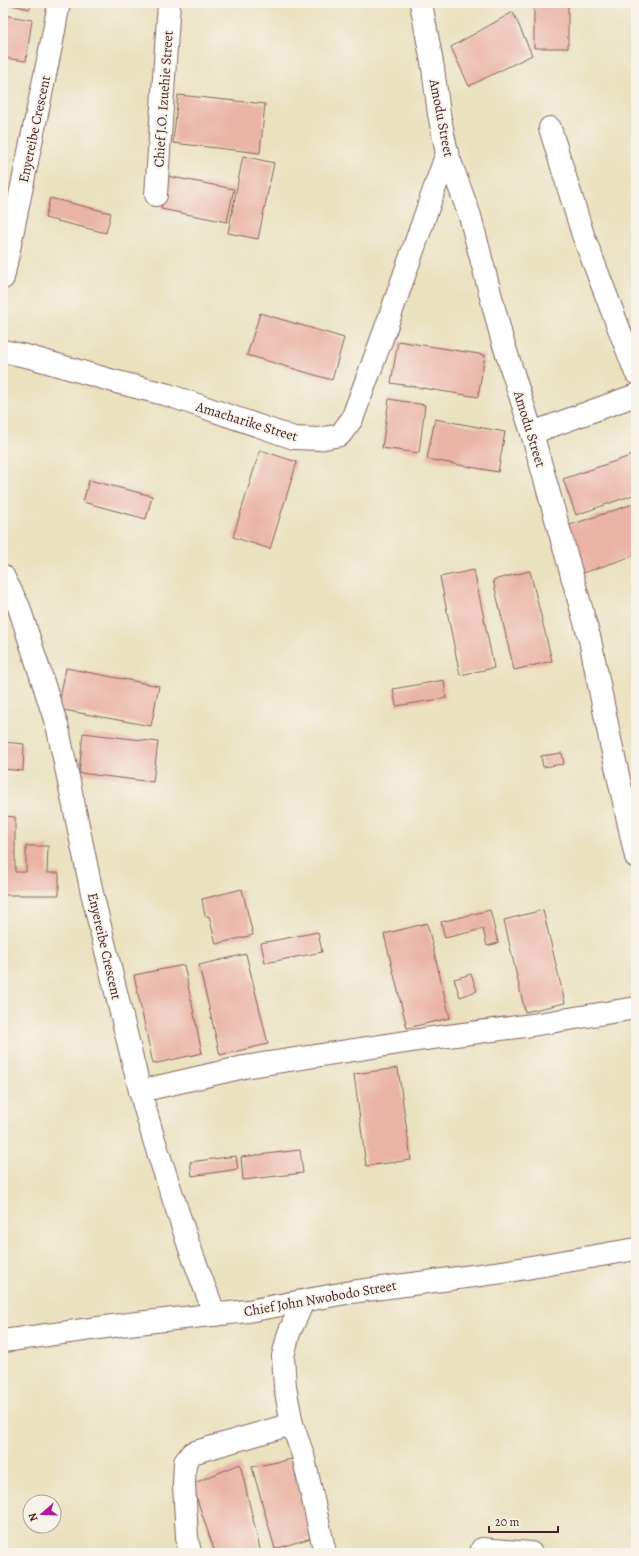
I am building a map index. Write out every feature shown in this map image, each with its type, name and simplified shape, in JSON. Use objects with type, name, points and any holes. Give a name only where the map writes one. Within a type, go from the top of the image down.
[{"type":"street","name":"Enyereibe Crescent","points":[[3,278],[59,3]]},
{"type":"street","name":"Chief J.O. Izuehie Street","points":[[156,196],[169,3]]},
{"type":"street","name":"Amodu Street","points":[[421,3],[433,68],[439,114],[447,153],[470,216],[502,340],[532,433],[590,640],[636,857]]},
{"type":"street","points":[[550,128],[583,235],[636,373]]},
{"type":"street","name":"Amacharike Street","points":[[3,351],[168,395],[294,438],[319,439],[340,435],[352,419],[387,325],[447,153]]},
{"type":"street","points":[[532,433],[636,395]]},
{"type":"street","name":"Enyereibe Crescent","points":[[3,576],[19,607],[58,729],[100,929],[140,1091],[154,1140],[189,1246],[215,1315]]},
{"type":"street","points":[[140,1091],[244,1067],[425,1039],[532,1025],[636,1008]]},
{"type":"street","name":"Chief John Nwobodo Street","points":[[3,1341],[128,1324],[248,1311],[303,1302],[350,1292],[503,1272],[636,1250]]},
{"type":"street","points":[[303,1302],[289,1333],[282,1356],[285,1387],[292,1424],[303,1455],[325,1553]]},
{"type":"street","points":[[190,1553],[187,1537],[184,1484],[185,1462],[192,1453],[292,1424]]},
{"type":"street","points":[[482,1549],[531,1553]]},
{"type":"building","points":[[3,3],[31,3],[30,9]]},
{"type":"building","points":[[554,3],[568,3],[568,48],[534,48],[534,6]]},
{"type":"building","points":[[513,12],[532,55],[469,86],[451,47]]},
{"type":"building","points":[[3,15],[32,20],[26,61],[3,58]]},
{"type":"building","points":[[178,95],[265,104],[260,153],[173,143]]},
{"type":"building","points":[[243,156],[274,163],[258,239],[228,233]]},
{"type":"building","points":[[167,176],[234,189],[227,222],[161,209]]},
{"type":"building","points":[[50,198],[111,213],[106,233],[45,218]]},
{"type":"building","points":[[260,313],[344,338],[332,380],[247,355]]},
{"type":"building","points":[[398,341],[485,355],[478,397],[391,383]]},
{"type":"building","points":[[389,399],[425,405],[419,453],[382,448]]},
{"type":"building","points":[[435,419],[505,432],[498,472],[427,459]]},
{"type":"building","points":[[260,450],[297,462],[270,549],[233,537]]},
{"type":"building","points":[[636,454],[636,494],[576,515],[563,479]]},
{"type":"building","points":[[89,480],[152,496],[146,519],[83,502]]},
{"type":"building","points":[[636,503],[636,555],[583,573],[567,526]]},
{"type":"building","points":[[474,570],[494,668],[460,675],[440,577]]},
{"type":"building","points":[[530,571],[552,661],[514,670],[493,580]]},
{"type":"building","points":[[66,668],[159,686],[151,726],[58,709]]},
{"type":"building","points":[[444,680],[446,698],[396,706],[393,689]]},
{"type":"building","points":[[83,733],[158,742],[153,782],[79,773]]},
{"type":"building","points":[[3,742],[24,744],[23,771],[3,769]]},
{"type":"building","points":[[562,753],[564,764],[543,767],[541,756]]},
{"type":"building","points":[[3,816],[15,817],[15,872],[26,872],[26,846],[48,846],[47,873],[59,873],[59,895],[3,895]]},
{"type":"building","points":[[242,889],[253,935],[216,944],[209,916],[205,916],[202,899]]},
{"type":"building","points":[[490,910],[498,943],[487,946],[483,929],[445,938],[441,922]]},
{"type":"building","points":[[543,910],[565,1003],[525,1012],[504,920]]},
{"type":"building","points":[[427,923],[450,1018],[407,1028],[384,934]]},
{"type":"building","points":[[318,932],[322,952],[265,963],[261,943]]},
{"type":"building","points":[[246,954],[268,1044],[220,1055],[199,965]]},
{"type":"building","points":[[184,965],[202,1053],[153,1064],[134,975]]},
{"type":"building","points":[[471,974],[477,991],[460,997],[454,979]]},
{"type":"building","points":[[398,1068],[411,1160],[366,1166],[354,1074]]},
{"type":"building","points":[[300,1150],[303,1173],[243,1180],[241,1157]]},
{"type":"building","points":[[236,1156],[238,1169],[192,1176],[190,1162]]},
{"type":"building","points":[[292,1459],[311,1538],[275,1549],[252,1467]]},
{"type":"building","points":[[240,1464],[261,1553],[215,1553],[192,1484]]}]
